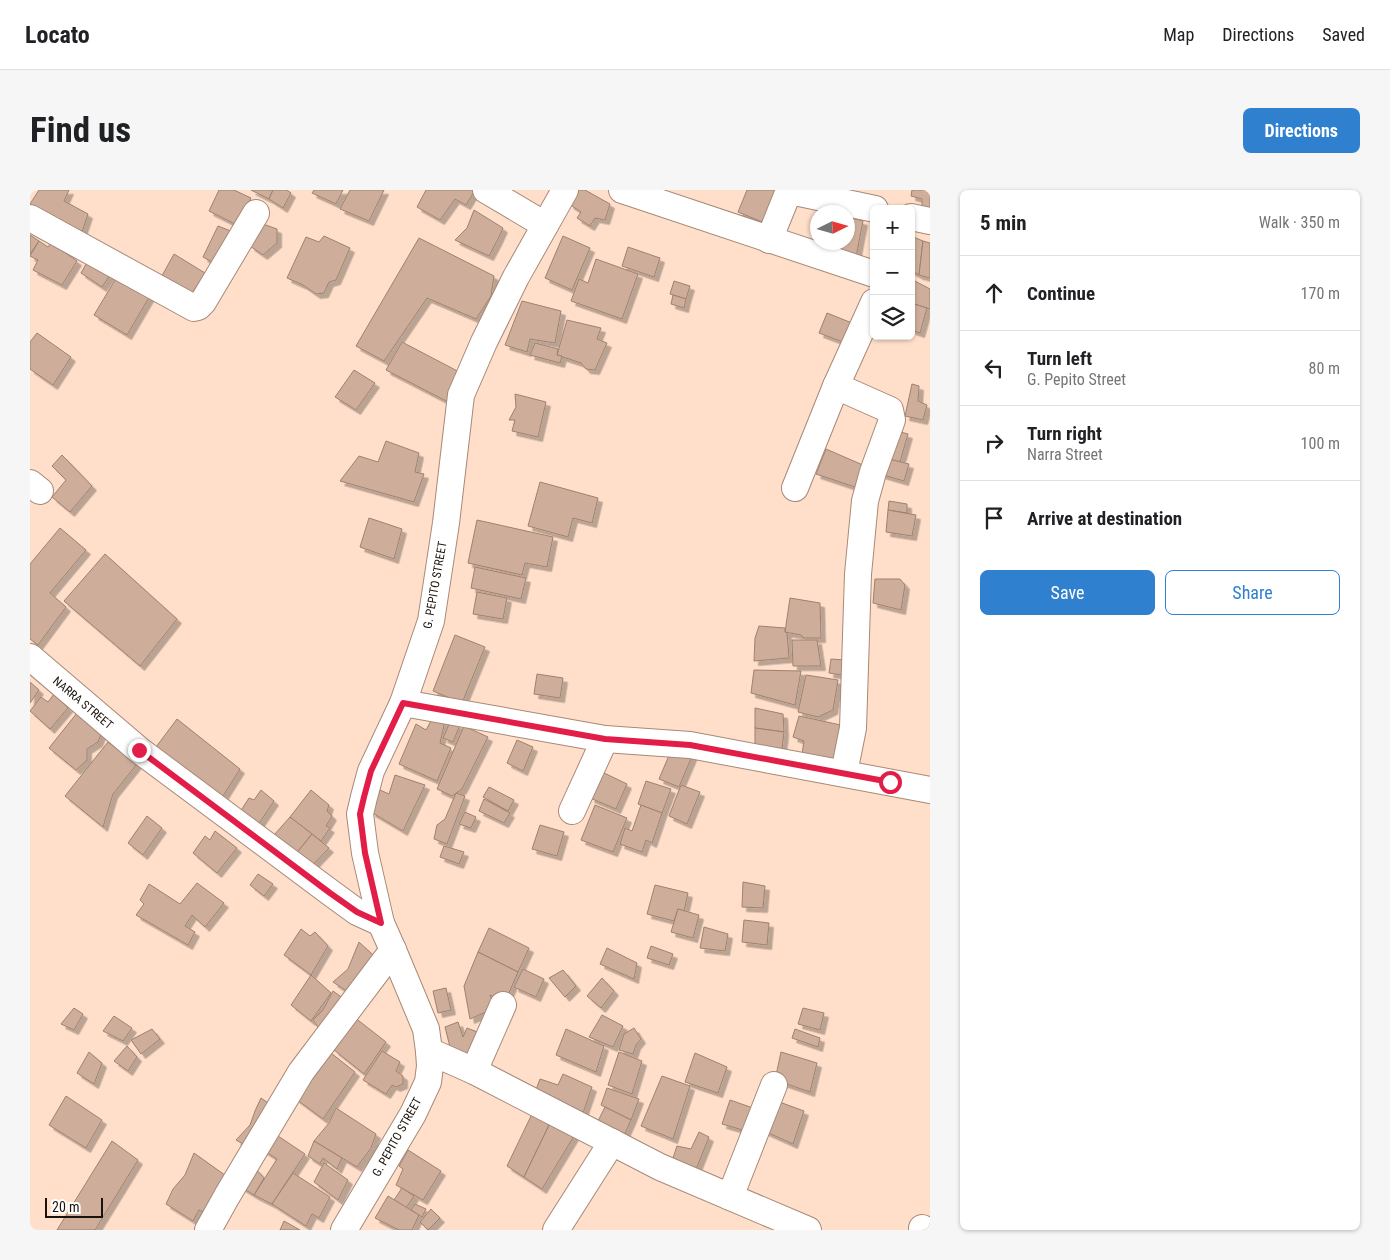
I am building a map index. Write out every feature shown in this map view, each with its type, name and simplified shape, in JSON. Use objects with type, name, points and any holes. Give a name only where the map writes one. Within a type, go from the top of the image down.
[{"type":"street","points":[[486,190],[545,225]]},
{"type":"street","name":"G. PEPITO STREET","points":[[344,1230],[413,1114],[428,1082],[430,1066],[426,1029],[381,923],[365,853],[360,814],[371,771],[403,703],[431,621],[446,523],[461,395],[484,342],[516,277],[565,190]]},
{"type":"street","points":[[622,190],[870,273]]},
{"type":"street","points":[[769,240],[790,191],[870,208]]},
{"type":"street","points":[[30,218],[194,308],[198,308],[256,213]]},
{"type":"street","points":[[915,218],[930,221]]},
{"type":"street","points":[[795,488],[836,386],[870,311]]},
{"type":"street","points":[[836,386],[890,410],[892,420],[873,472],[865,501],[858,574],[853,728],[844,773]]},
{"type":"street","name":"NARRA STREET","points":[[30,657],[139,750],[330,893],[357,912],[381,923]]},
{"type":"street","points":[[403,703],[605,739],[690,745],[930,790]]},
{"type":"street","points":[[572,811],[605,739]]},
{"type":"street","points":[[208,1230],[301,1072],[393,950]]},
{"type":"street","points":[[474,1071],[503,1005]]},
{"type":"street","points":[[429,1051],[474,1071],[660,1167],[808,1230]]},
{"type":"street","points":[[730,1197],[774,1084]]},
{"type":"street","points":[[556,1230],[612,1142]]},
{"type":"building","points":[[39,190],[69,190],[64,201],[88,214],[80,238],[30,209],[30,204]]},
{"type":"building","points":[[219,190],[234,190],[251,198],[237,225],[209,211]]},
{"type":"building","points":[[251,190],[273,190],[269,199]]},
{"type":"building","points":[[273,190],[287,190],[291,193],[283,208],[269,199]]},
{"type":"building","points":[[314,190],[343,190],[336,204],[312,193]]},
{"type":"building","points":[[350,190],[384,190],[369,221],[340,209]]},
{"type":"building","points":[[426,190],[475,190],[466,205],[455,199],[440,220],[417,207]]},
{"type":"building","points":[[577,190],[585,190],[610,204],[605,220],[595,218],[590,226],[577,218],[581,212],[569,204]]},
{"type":"building","points":[[747,190],[786,190],[772,226],[738,212]]},
{"type":"building","points":[[912,190],[930,190],[930,210],[922,209],[922,199],[911,196]]},
{"type":"building","points":[[474,210],[503,228],[489,256],[455,240],[467,228]]},
{"type":"building","points":[[855,219],[863,221],[856,257],[819,250],[855,250]]},
{"type":"building","points":[[263,224],[277,229],[277,243],[263,255],[250,246]]},
{"type":"building","points":[[218,226],[236,233],[219,266],[203,257]]},
{"type":"building","points":[[30,235],[39,241],[30,254]]},
{"type":"building","points":[[324,236],[350,248],[336,280],[329,282],[324,293],[316,294],[303,285],[287,278],[306,237],[319,242]]},
{"type":"building","points":[[563,236],[590,248],[572,290],[545,278]]},
{"type":"building","points":[[419,238],[494,276],[491,296],[476,319],[427,298],[384,361],[356,346]]},
{"type":"building","points":[[915,238],[923,241],[919,275],[915,273]]},
{"type":"building","points":[[39,241],[48,247],[51,243],[77,261],[62,285],[33,270],[38,260],[30,256]]},
{"type":"building","points":[[923,241],[930,243],[930,278],[919,275]]},
{"type":"building","points":[[628,247],[660,258],[654,277],[622,266]]},
{"type":"building","points":[[174,254],[205,273],[188,300],[158,283]]},
{"type":"building","points":[[90,257],[114,269],[102,287],[81,273]]},
{"type":"building","points":[[596,259],[638,274],[622,319],[571,301],[579,279],[588,283]]},
{"type":"building","points":[[118,275],[151,294],[127,335],[94,315]]},
{"type":"building","points":[[674,281],[690,286],[686,299],[670,294]]},
{"type":"building","points":[[915,281],[930,289],[930,309],[915,304]]},
{"type":"building","points":[[673,295],[686,299],[684,308],[671,304]]},
{"type":"building","points":[[522,301],[561,311],[555,343],[530,339],[527,352],[505,345]]},
{"type":"building","points":[[915,304],[927,308],[920,333],[915,331]]},
{"type":"building","points":[[827,313],[857,325],[851,345],[819,333]]},
{"type":"building","points":[[567,320],[601,328],[597,339],[607,343],[595,370],[586,369],[581,363],[557,355]]},
{"type":"building","points":[[37,333],[71,357],[53,385],[30,369],[30,342]]},
{"type":"building","points":[[402,342],[465,375],[450,403],[386,370]]},
{"type":"building","points":[[535,343],[558,349],[557,355],[562,356],[560,363],[530,355]]},
{"type":"building","points":[[354,370],[375,383],[356,410],[335,397]]},
{"type":"building","points":[[912,384],[919,386],[918,401],[927,405],[923,420],[905,416]]},
{"type":"building","points":[[515,394],[546,402],[538,437],[512,431],[515,420],[509,420],[516,407]]},
{"type":"building","points":[[897,431],[908,434],[900,462],[885,458]]},
{"type":"building","points":[[386,441],[419,453],[415,472],[424,474],[414,502],[340,481],[359,456],[378,462]]},
{"type":"building","points":[[826,449],[872,469],[864,490],[816,474]]},
{"type":"building","points":[[62,455],[92,486],[70,512],[52,497],[66,480],[52,466]]},
{"type":"building","points":[[885,458],[909,464],[904,481],[880,474]]},
{"type":"building","points":[[540,482],[598,498],[592,523],[573,518],[568,537],[528,526]]},
{"type":"building","points":[[889,501],[907,504],[907,513],[888,510]]},
{"type":"building","points":[[888,510],[916,515],[912,536],[886,532]]},
{"type":"building","points":[[369,518],[402,529],[394,559],[360,547]]},
{"type":"building","points":[[477,520],[553,537],[547,567],[525,563],[522,575],[468,563]]},
{"type":"building","points":[[60,528],[86,550],[50,593],[66,607],[38,645],[30,639],[30,564]]},
{"type":"building","points":[[105,554],[177,619],[140,666],[64,601]]},
{"type":"building","points":[[475,567],[526,578],[521,599],[471,588]]},
{"type":"building","points":[[875,579],[900,579],[905,585],[901,610],[873,603]]},
{"type":"building","points":[[477,592],[507,598],[503,619],[473,614]]},
{"type":"building","points":[[790,598],[820,603],[821,638],[804,638],[801,635],[785,632]]},
{"type":"building","points":[[759,626],[785,628],[789,658],[754,661],[755,638]]},
{"type":"building","points":[[455,635],[485,647],[462,703],[433,691]]},
{"type":"building","points":[[792,640],[817,640],[821,666],[793,666]]},
{"type":"building","points":[[831,659],[845,660],[842,675],[829,673]]},
{"type":"building","points":[[754,670],[801,671],[795,705],[751,693]]},
{"type":"building","points":[[537,674],[563,678],[560,698],[534,694]]},
{"type":"building","points":[[806,675],[838,680],[833,710],[818,717],[798,712]]},
{"type":"building","points":[[30,682],[39,690],[30,703]]},
{"type":"building","points":[[54,694],[68,708],[50,729],[30,711],[41,697],[48,702]]},
{"type":"building","points":[[755,708],[783,714],[784,732],[755,728]]},
{"type":"building","points":[[77,713],[102,732],[98,742],[87,749],[87,760],[76,770],[49,748]]},
{"type":"building","points":[[799,716],[850,727],[843,764],[802,754],[804,741],[793,737]]},
{"type":"building","points":[[177,719],[240,769],[218,804],[153,751]]},
{"type":"building","points":[[432,719],[445,721],[440,743],[451,748],[437,781],[399,764],[416,724],[426,730]]},
{"type":"building","points":[[450,722],[460,725],[453,742],[443,738]]},
{"type":"building","points":[[464,726],[488,737],[462,789],[452,796],[437,789]]},
{"type":"building","points":[[755,728],[784,732],[782,749],[755,745]]},
{"type":"building","points":[[517,740],[533,747],[523,771],[507,763]]},
{"type":"building","points":[[108,742],[137,764],[113,794],[103,827],[65,796]]},
{"type":"building","points":[[673,746],[693,754],[679,787],[659,779]]},
{"type":"building","points":[[602,772],[627,784],[616,809],[590,798]]},
{"type":"building","points":[[395,775],[425,785],[403,831],[371,812],[380,790],[389,794]]},
{"type":"building","points":[[646,781],[671,789],[662,813],[638,804]]},
{"type":"building","points":[[681,785],[700,792],[687,824],[669,816]]},
{"type":"building","points":[[489,787],[514,800],[508,811],[483,797]]},
{"type":"building","points":[[261,790],[274,801],[258,825],[240,812],[249,798],[254,800]]},
{"type":"building","points":[[311,790],[329,805],[327,811],[332,816],[326,826],[330,828],[321,841],[290,817]]},
{"type":"building","points":[[456,793],[465,796],[447,844],[434,839],[437,825],[445,819]]},
{"type":"building","points":[[484,799],[510,813],[504,823],[479,811]]},
{"type":"building","points":[[595,805],[627,818],[613,852],[581,840]]},
{"type":"building","points":[[641,805],[662,813],[652,843],[646,840],[642,852],[620,844],[625,828],[632,831]]},
{"type":"building","points":[[465,812],[476,817],[471,828],[459,824]]},
{"type":"building","points":[[147,816],[162,828],[143,855],[128,843]]},
{"type":"building","points":[[290,817],[312,834],[295,855],[274,835]]},
{"type":"building","points":[[540,825],[564,832],[557,856],[532,849]]},
{"type":"building","points":[[215,831],[237,848],[217,873],[193,853],[205,836],[210,840]]},
{"type":"building","points":[[312,834],[329,848],[305,873],[291,860]]},
{"type":"building","points":[[444,846],[464,852],[459,864],[440,857]]},
{"type":"building","points":[[258,874],[273,884],[264,896],[250,885]]},
{"type":"building","points":[[743,882],[765,886],[763,908],[742,907]]},
{"type":"building","points":[[197,883],[224,903],[205,927],[192,915],[185,926],[195,932],[188,945],[136,915],[144,904],[140,900],[149,884],[180,904]]},
{"type":"building","points":[[655,885],[688,893],[684,911],[678,909],[674,921],[647,914]]},
{"type":"building","points":[[678,909],[699,915],[693,938],[671,932]]},
{"type":"building","points":[[744,920],[769,923],[767,945],[742,942]]},
{"type":"building","points":[[704,927],[728,934],[725,951],[700,948]]},
{"type":"building","points":[[489,928],[529,948],[518,972],[478,952]]},
{"type":"building","points":[[301,929],[310,936],[315,932],[328,946],[311,975],[284,955]]},
{"type":"building","points":[[359,942],[373,955],[351,994],[333,982],[348,969]]},
{"type":"building","points":[[651,946],[673,954],[669,965],[647,958]]},
{"type":"building","points":[[607,948],[637,963],[634,979],[600,964]]},
{"type":"building","points":[[478,952],[518,972],[505,1002],[490,995],[495,1008],[470,1019],[464,986]]},
{"type":"building","points":[[523,969],[544,979],[536,997],[514,987]]},
{"type":"building","points":[[563,970],[576,986],[565,997],[549,978]]},
{"type":"building","points":[[311,975],[331,993],[311,1021],[291,1005]]},
{"type":"building","points":[[602,978],[614,991],[601,1008],[587,996]]},
{"type":"building","points":[[446,988],[451,1010],[438,1013],[433,991]]},
{"type":"building","points":[[333,991],[347,1001],[323,1035],[313,1020],[323,1010]]},
{"type":"building","points":[[74,1008],[83,1014],[74,1030],[61,1024]]},
{"type":"building","points":[[803,1008],[824,1013],[820,1030],[798,1024]]},
{"type":"building","points":[[602,1015],[623,1026],[613,1047],[589,1037]]},
{"type":"building","points":[[114,1016],[132,1028],[123,1041],[103,1031]]},
{"type":"building","points":[[354,1017],[386,1042],[364,1074],[334,1050]]},
{"type":"building","points":[[458,1022],[463,1037],[467,1028],[485,1035],[471,1063],[451,1051],[445,1027]]},
{"type":"building","points":[[634,1028],[641,1039],[636,1045],[633,1054],[619,1050],[624,1034]]},
{"type":"building","points":[[152,1029],[160,1039],[141,1054],[131,1040]]},
{"type":"building","points":[[566,1029],[604,1046],[596,1072],[556,1055]]},
{"type":"building","points":[[795,1029],[820,1038],[818,1047],[792,1038]]},
{"type":"building","points":[[127,1046],[137,1057],[128,1071],[114,1061]]},
{"type":"building","points":[[322,1046],[355,1072],[323,1119],[288,1093]]},
{"type":"building","points":[[382,1051],[400,1062],[396,1071],[403,1076],[403,1084],[396,1087],[392,1085],[386,1094],[363,1080]]},
{"type":"building","points":[[89,1052],[102,1063],[94,1084],[77,1073]]},
{"type":"building","points":[[619,1052],[642,1061],[632,1094],[608,1085]]},
{"type":"building","points":[[781,1052],[817,1063],[810,1092],[775,1080]]},
{"type":"building","points":[[695,1053],[727,1067],[718,1093],[685,1082]]},
{"type":"building","points":[[563,1074],[592,1087],[582,1116],[534,1095],[540,1079],[558,1085]]},
{"type":"building","points":[[662,1076],[690,1086],[673,1139],[641,1126]]},
{"type":"building","points":[[607,1088],[639,1099],[631,1120],[601,1105]]},
{"type":"building","points":[[66,1096],[102,1120],[86,1148],[49,1125]]},
{"type":"building","points":[[261,1098],[274,1107],[250,1148],[236,1140],[250,1125]]},
{"type":"building","points":[[730,1100],[756,1109],[746,1131],[722,1124]]},
{"type":"building","points":[[774,1100],[804,1111],[793,1144],[764,1131]]},
{"type":"building","points":[[605,1107],[631,1120],[621,1142],[594,1129]]},
{"type":"building","points":[[336,1108],[376,1134],[371,1148],[357,1167],[314,1141],[329,1123]]},
{"type":"building","points":[[532,1114],[551,1121],[524,1177],[507,1166]]},
{"type":"building","points":[[551,1121],[574,1136],[542,1189],[524,1177]]},
{"type":"building","points":[[699,1132],[709,1137],[693,1177],[670,1167],[677,1146],[691,1149]]},
{"type":"building","points":[[275,1134],[305,1154],[272,1204],[254,1195],[277,1159],[263,1150]]},
{"type":"building","points":[[112,1141],[138,1160],[95,1230],[57,1230]]},
{"type":"building","points":[[314,1141],[342,1158],[337,1169],[323,1158],[320,1164],[308,1156]]},
{"type":"building","points":[[408,1150],[441,1171],[423,1200],[396,1185],[403,1169],[399,1166]]},
{"type":"building","points":[[194,1153],[229,1178],[207,1214],[199,1210],[193,1221],[166,1204],[173,1189],[185,1175]]},
{"type":"building","points":[[324,1163],[348,1180],[338,1200],[314,1182]]},
{"type":"building","points":[[256,1169],[264,1178],[254,1195],[236,1184]]},
{"type":"building","points":[[293,1173],[330,1197],[319,1218],[312,1214],[306,1226],[272,1204]]},
{"type":"building","points":[[402,1188],[414,1196],[406,1208],[394,1200]]},
{"type":"building","points":[[388,1196],[419,1215],[412,1230],[399,1230],[375,1218]]},
{"type":"building","points":[[415,1204],[426,1209],[422,1217],[411,1210]]},
{"type":"building","points":[[431,1209],[440,1218],[428,1230],[420,1222]]},
{"type":"building","points":[[284,1221],[300,1230],[280,1230]]},
{"type":"route","points":[[139,750],[330,893],[357,912],[381,923],[365,853],[360,814],[371,771],[403,703],[605,739],[690,745],[890,782]]}]
